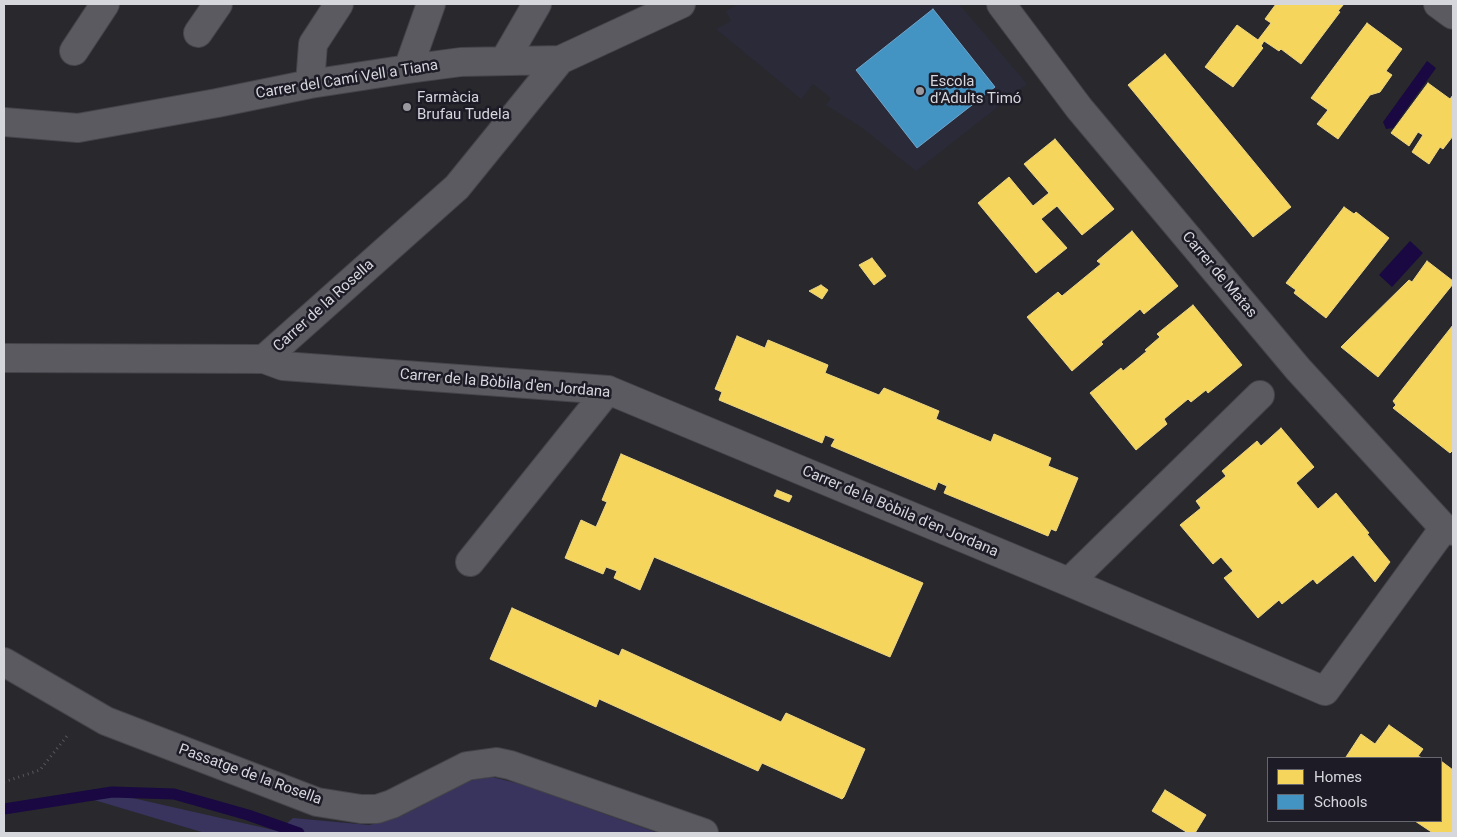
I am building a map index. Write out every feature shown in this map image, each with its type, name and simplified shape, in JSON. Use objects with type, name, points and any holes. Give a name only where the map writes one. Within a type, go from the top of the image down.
[{"type":"street","points":[[74,51],[105,4]]},
{"type":"street","points":[[198,33],[218,4]]},
{"type":"street","points":[[310,84],[313,44],[339,4]]},
{"type":"street","points":[[408,69],[431,4]]},
{"type":"street","points":[[504,61],[537,4]]},
{"type":"street","name":"Carrer del Camí Vell a Tiana","points":[[4,122],[78,128],[310,84],[408,69],[462,62],[560,60],[681,4]]},
{"type":"street","name":"Carrer de Matas","points":[[1001,4],[1079,108],[1291,361],[1450,536]]},
{"type":"street","points":[[1438,4],[1453,15]]},
{"type":"street","name":"Carrer de la Rosella","points":[[4,358],[264,359],[457,188],[560,60]]},
{"type":"street","name":"Carrer de la Bòbila d'en Jordana","points":[[264,359],[283,366],[608,390],[1069,582],[1324,691],[1450,536]]},
{"type":"street","points":[[470,562],[608,390]]},
{"type":"street","points":[[1069,582],[1260,395]]},
{"type":"street","name":"Passatge de la Rosella","points":[[4,662],[106,721],[317,802],[361,809],[377,809],[392,804],[467,766],[496,762],[510,765],[704,833]]},
{"type":"path","points":[[4,782],[40,770],[66,738],[82,707]]},
{"type":"shaded area","name":"Escola d’Adults Timó","points":[[739,4],[959,4],[1027,84],[916,171],[861,127],[826,105],[831,98],[813,84],[801,99],[716,29],[731,21],[726,11]]},
{"type":"shaded area","points":[[1427,61],[1436,68],[1393,128],[1386,129],[1383,122]]},
{"type":"shaded area","points":[[1410,241],[1423,253],[1392,287],[1379,275]]},
{"type":"shaded area","points":[[492,777],[520,784],[658,833],[205,833],[84,797],[128,797],[278,831],[293,818],[369,825],[397,818],[462,782]]},
{"type":"building: Homes","points":[[1276,4],[1344,4],[1301,64],[1281,49],[1279,51],[1264,41],[1261,46],[1263,48],[1233,87],[1205,67],[1237,25],[1258,40],[1271,23],[1265,19]]},
{"type":"building: Homes","points":[[1367,23],[1402,49],[1386,71],[1392,75],[1380,92],[1370,95],[1338,139],[1317,124],[1328,110],[1311,98]]},
{"type":"building: Homes","points":[[1165,54],[1291,207],[1253,237],[1128,85]]},
{"type":"building: Homes","points":[[1428,83],[1450,99],[1453,95],[1453,136],[1443,149],[1440,147],[1429,164],[1412,152],[1423,135],[1418,132],[1409,146],[1391,133]]},
{"type":"building: Homes","points":[[1055,139],[1114,209],[1082,235],[1057,206],[1041,219],[1067,248],[1036,273],[978,203],[1009,177],[1033,206],[1049,193],[1024,164]]},
{"type":"building: Homes","points":[[1344,207],[1354,214],[1356,212],[1389,238],[1326,318],[1294,293],[1296,290],[1286,283]]},
{"type":"building: Homes","points":[[1132,231],[1178,286],[1144,314],[1140,309],[1101,342],[1103,344],[1072,371],[1027,317],[1058,292],[1062,296],[1101,264],[1097,261]]},
{"type":"building: Homes","points":[[872,258],[886,276],[874,285],[859,265]]},
{"type":"building: Homes","points":[[1427,261],[1453,281],[1453,284],[1378,377],[1341,347],[1409,280],[1412,282]]},
{"type":"building: Homes","points":[[821,285],[828,290],[822,299],[809,291]]},
{"type":"building: Homes","points":[[1193,305],[1242,365],[1208,393],[1206,390],[1191,402],[1188,399],[1164,419],[1167,424],[1136,450],[1090,393],[1121,368],[1123,371],[1147,351],[1145,350],[1160,337],[1157,334]]},
{"type":"building: Homes","points":[[1453,325],[1453,450],[1450,453],[1393,408],[1396,405],[1393,401]]},
{"type":"building: Homes","points":[[737,336],[765,348],[768,340],[828,365],[825,373],[879,395],[884,388],[939,411],[936,419],[991,442],[994,434],[1051,458],[1048,466],[1078,478],[1056,531],[1051,529],[1048,536],[944,493],[947,486],[938,482],[935,490],[831,446],[835,439],[825,435],[822,443],[719,400],[722,392],[715,389]]},
{"type":"building: Homes","points":[[1281,428],[1314,467],[1296,483],[1318,509],[1336,493],[1390,562],[1375,582],[1353,555],[1317,584],[1313,579],[1282,604],[1279,600],[1258,618],[1224,578],[1233,571],[1221,557],[1213,564],[1180,525],[1201,508],[1196,501],[1226,476],[1222,471],[1257,441],[1261,446]]},
{"type":"building: Homes","points":[[621,454],[923,583],[890,657],[654,557],[640,590],[614,578],[617,571],[606,567],[603,574],[565,558],[581,520],[596,527],[607,502],[602,500]]},
{"type":"building: Homes","points":[[777,490],[792,496],[789,502],[774,496]]},
{"type":"building: Homes","points":[[512,608],[619,656],[622,649],[781,722],[786,713],[865,749],[844,797],[842,799],[762,763],[758,771],[599,699],[596,707],[490,659]]},
{"type":"building: Homes","points":[[1389,725],[1423,749],[1418,756],[1420,757],[1346,757],[1361,734],[1375,744]]},
{"type":"building: Homes","points":[[1442,762],[1453,770],[1453,833],[1433,833],[1416,822],[1442,822]]},
{"type":"building: Homes","points":[[1165,790],[1206,815],[1195,833],[1188,833],[1152,811]]},
{"type":"building: Schools","points":[[933,9],[995,87],[917,148],[856,70]]},
{"type":"waterway","points":[[4,809],[112,792],[174,794],[248,815],[299,833]]},
{"type":"place","name":"Escola d’Adults Timó","points":[[920,91]]},
{"type":"place","name":"Farmàcia Brufau Tudela","points":[[407,107]]}]
